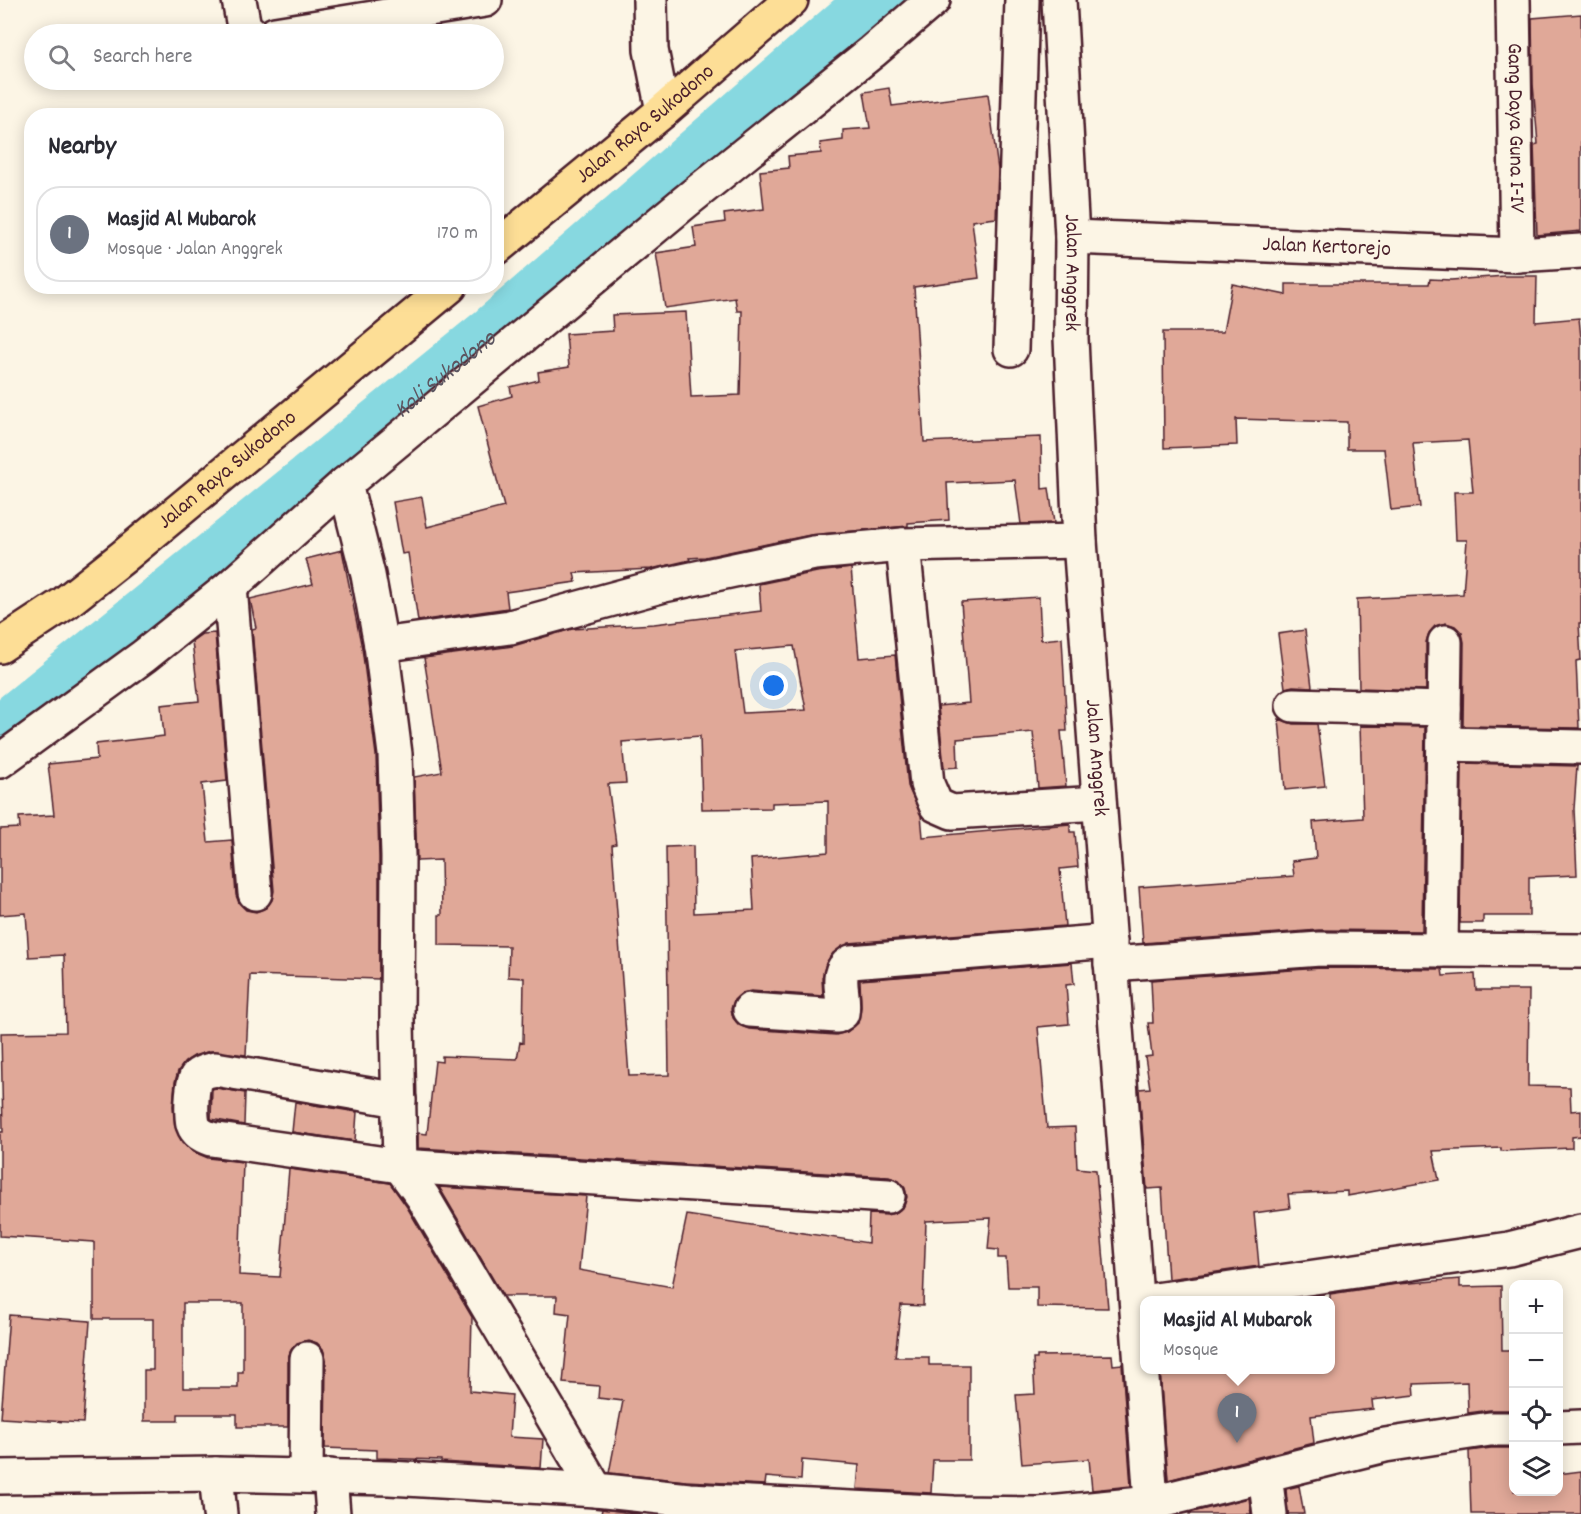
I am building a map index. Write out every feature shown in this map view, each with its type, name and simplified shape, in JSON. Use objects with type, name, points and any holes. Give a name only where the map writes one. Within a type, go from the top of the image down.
[{"type":"main road","name":"Jalan Raya Sukodono","points":[[504,241],[663,111],[791,0]]},
{"type":"main road","name":"Jalan Raya Sukodono","points":[[0,646],[65,603],[123,557],[440,294]]},
{"type":"street","points":[[239,0],[243,24]]},
{"type":"street","points":[[337,24],[485,0]]},
{"type":"street","points":[[650,0],[651,50],[663,111]]},
{"type":"street","points":[[0,761],[144,656],[230,587],[345,484],[685,201],[872,52],[933,0]]},
{"type":"street","points":[[1011,349],[1023,0]]},
{"type":"street","name":"Jalan Anggrek","points":[[1059,0],[1072,237],[1071,338],[1080,541],[1110,953],[1145,1296]]},
{"type":"street","name":"Gang Daya Guna I-IV","points":[[1513,0],[1517,255]]},
{"type":"street","name":"Jalan Kertorejo","points":[[1072,237],[1517,255],[1581,251]]},
{"type":"street","points":[[345,484],[368,575],[381,645],[395,754],[400,1166],[423,1197],[596,1490]]},
{"type":"street","points":[[381,645],[510,627],[664,585],[814,553],[903,545],[1080,541]]},
{"type":"street","points":[[903,545],[927,784],[936,804],[952,812],[1099,803]]},
{"type":"street","points":[[230,587],[255,892]]},
{"type":"street","points":[[1441,950],[1445,642]]},
{"type":"street","points":[[1293,705],[1444,709]]},
{"type":"street","points":[[1444,744],[1581,747]]},
{"type":"street","points":[[750,1010],[837,1016],[842,1013],[844,1005],[841,973],[844,967],[851,962],[1110,953],[1320,949],[1581,951]]},
{"type":"street","points":[[399,1100],[215,1069],[203,1072],[193,1085],[193,1124],[199,1134],[211,1139],[400,1166],[888,1196]]},
{"type":"street","points":[[1187,1296],[1509,1249],[1581,1231]]},
{"type":"street","points":[[307,1359],[318,1476],[333,1514]]},
{"type":"street","name":"Jalan Anggrek","points":[[1148,1374],[1152,1508]]},
{"type":"street","points":[[1563,1428],[1581,1427]]},
{"type":"street","points":[[0,1477],[216,1474],[318,1476],[596,1490],[689,1500],[954,1513],[1039,1514],[1152,1508],[1265,1475],[1385,1445],[1490,1429],[1509,1429]]},
{"type":"street","points":[[216,1474],[220,1514]]},
{"type":"street","points":[[1265,1475],[1270,1514]]},
{"type":"building","points":[[1581,14],[1581,231],[1537,235],[1534,145],[1538,144],[1533,84],[1532,18]]},
{"type":"building","points":[[889,88],[892,106],[988,94],[998,170],[996,218],[972,221],[979,278],[914,287],[924,442],[1041,437],[1042,489],[1049,488],[1054,523],[1021,524],[1015,480],[947,483],[949,520],[810,535],[705,557],[689,558],[690,560],[651,569],[574,573],[576,582],[506,592],[508,608],[418,621],[408,553],[402,554],[393,502],[422,497],[427,527],[504,507],[478,406],[512,396],[510,387],[539,380],[538,372],[569,367],[566,334],[613,331],[612,315],[686,312],[691,397],[740,395],[742,311],[737,311],[735,298],[665,308],[656,253],[696,247],[693,227],[725,222],[724,214],[764,209],[760,171],[789,168],[788,156],[821,153],[820,143],[843,140],[843,130],[870,128],[864,92]]},
{"type":"building","points":[[1537,276],[1536,322],[1579,318],[1581,338],[1581,623],[1579,623],[1581,660],[1576,661],[1579,728],[1463,726],[1464,642],[1462,633],[1455,626],[1446,623],[1435,626],[1426,642],[1426,690],[1359,688],[1357,599],[1463,594],[1467,540],[1456,540],[1454,492],[1473,492],[1468,440],[1413,443],[1420,507],[1391,510],[1384,449],[1347,449],[1347,422],[1236,419],[1237,445],[1164,448],[1163,332],[1223,332],[1232,284],[1286,295],[1286,284],[1429,284],[1430,279],[1451,280]]},
{"type":"building","points":[[342,550],[362,648],[376,755],[379,979],[250,975],[246,1055],[210,1051],[194,1056],[185,1062],[178,1071],[175,1082],[173,1106],[175,1127],[182,1142],[194,1152],[208,1158],[243,1162],[239,1275],[280,1277],[289,1169],[390,1183],[407,1207],[472,1317],[470,1391],[512,1395],[509,1437],[543,1439],[541,1468],[441,1462],[441,1460],[377,1458],[377,1450],[325,1448],[326,1359],[323,1349],[317,1343],[308,1340],[297,1343],[288,1358],[288,1427],[237,1427],[237,1414],[178,1414],[178,1421],[144,1421],[144,1370],[153,1370],[153,1319],[94,1319],[94,1242],[0,1236],[0,1132],[3,1132],[1,1033],[66,1032],[64,955],[29,957],[26,913],[0,915],[0,829],[20,828],[19,817],[54,815],[48,764],[97,759],[96,744],[164,736],[161,705],[199,701],[192,641],[202,634],[215,633],[227,781],[202,784],[208,842],[232,840],[236,895],[239,903],[246,910],[256,912],[266,908],[272,900],[274,891],[252,629],[256,628],[250,599],[313,584],[306,559]],"holes":[[[183,1303],[243,1303],[243,1372],[238,1372],[238,1388],[183,1388]]]},
{"type":"building","points":[[851,568],[859,658],[895,655],[908,786],[921,815],[923,837],[1070,824],[1070,832],[1075,832],[1078,867],[1060,869],[1065,926],[849,943],[833,953],[826,963],[822,978],[823,996],[751,991],[742,993],[734,1000],[731,1009],[733,1018],[739,1025],[749,1029],[836,1035],[847,1032],[858,1023],[861,1007],[860,980],[1072,963],[1074,984],[1066,985],[1069,1024],[1038,1027],[1047,1128],[1075,1127],[1077,1168],[1096,1170],[1108,1308],[1037,1307],[1037,1287],[1008,1287],[1006,1258],[998,1258],[998,1250],[988,1249],[991,1218],[926,1221],[923,1306],[901,1305],[895,1357],[929,1357],[929,1365],[969,1365],[969,1460],[933,1460],[931,1493],[857,1489],[859,1465],[802,1460],[801,1480],[766,1477],[765,1485],[686,1481],[609,1473],[623,1401],[598,1398],[599,1386],[563,1383],[570,1314],[556,1312],[557,1296],[503,1296],[439,1187],[586,1196],[579,1270],[672,1287],[687,1215],[868,1243],[869,1214],[887,1215],[897,1212],[904,1206],[907,1197],[905,1188],[899,1181],[889,1177],[418,1148],[418,1133],[427,1134],[435,1061],[442,1062],[442,1056],[517,1059],[520,1042],[523,1043],[524,978],[508,977],[509,946],[439,945],[439,915],[442,915],[441,860],[417,861],[414,777],[442,772],[424,658],[513,646],[572,629],[654,624],[761,611],[759,584],[817,572]],"holes":[[[794,646],[806,710],[743,713],[735,651]],[[700,736],[702,809],[772,808],[772,803],[828,801],[828,852],[751,859],[754,910],[694,913],[693,846],[666,847],[669,1075],[629,1076],[612,845],[616,844],[608,784],[626,783],[622,742]]]},
{"type":"building","points":[[1039,597],[1041,640],[1062,638],[1067,731],[1061,731],[1066,786],[1038,788],[1033,732],[957,739],[958,767],[944,768],[938,706],[969,703],[961,602]]},
{"type":"building","points":[[1305,630],[1312,687],[1285,688],[1278,634]]},
{"type":"building","points":[[1279,719],[1293,724],[1317,724],[1325,786],[1285,790]]},
{"type":"building","points":[[1360,726],[1425,727],[1422,931],[1319,930],[1143,943],[1139,887],[1294,876],[1292,861],[1316,858],[1313,822],[1363,818]]},
{"type":"building","points":[[1462,763],[1577,766],[1574,809],[1577,875],[1529,877],[1529,916],[1483,916],[1483,923],[1460,923]]},
{"type":"building","points":[[1321,968],[1442,969],[1443,976],[1475,974],[1476,990],[1529,990],[1528,1086],[1570,1087],[1571,1111],[1581,1110],[1581,1136],[1572,1137],[1572,1148],[1433,1151],[1439,1180],[1347,1196],[1347,1191],[1288,1194],[1290,1208],[1254,1213],[1259,1266],[1168,1279],[1162,1188],[1147,1189],[1139,1089],[1150,1088],[1145,1057],[1152,1056],[1148,1023],[1153,1023],[1151,980]]},
{"type":"building","points":[[212,1089],[245,1093],[244,1125],[211,1119]]},
{"type":"building","points":[[295,1102],[357,1112],[355,1141],[292,1132]]},
{"type":"building","points":[[1460,1279],[1460,1287],[1501,1286],[1502,1350],[1509,1350],[1509,1410],[1468,1413],[1467,1382],[1414,1384],[1415,1395],[1372,1400],[1373,1409],[1311,1416],[1314,1443],[1168,1480],[1160,1374],[1335,1374],[1335,1296],[1330,1296],[1330,1294],[1397,1284]]},
{"type":"building","points":[[9,1315],[90,1321],[83,1423],[1,1418]]},
{"type":"building","points":[[1112,1355],[1113,1365],[1122,1364],[1131,1486],[1092,1490],[1089,1459],[1022,1464],[1016,1395],[1035,1394],[1033,1359],[1037,1359],[1037,1356]]},
{"type":"building","points":[[1509,1448],[1509,1496],[1563,1496],[1563,1473],[1581,1471],[1581,1514],[1471,1514],[1469,1451]]},
{"type":"building","points":[[1299,1486],[1304,1514],[1288,1514],[1286,1489]]},
{"type":"building","points":[[1249,1498],[1251,1514],[1189,1514],[1189,1513]]},
{"type":"building","points":[[602,1509],[641,1514],[601,1514]]},
{"type":"waterway","name":"Kali Sukodono","points":[[0,737],[497,334],[881,0]]},
{"type":"place","name":"Masjid Al Mubarok","points":[[1237,1443]]}]
